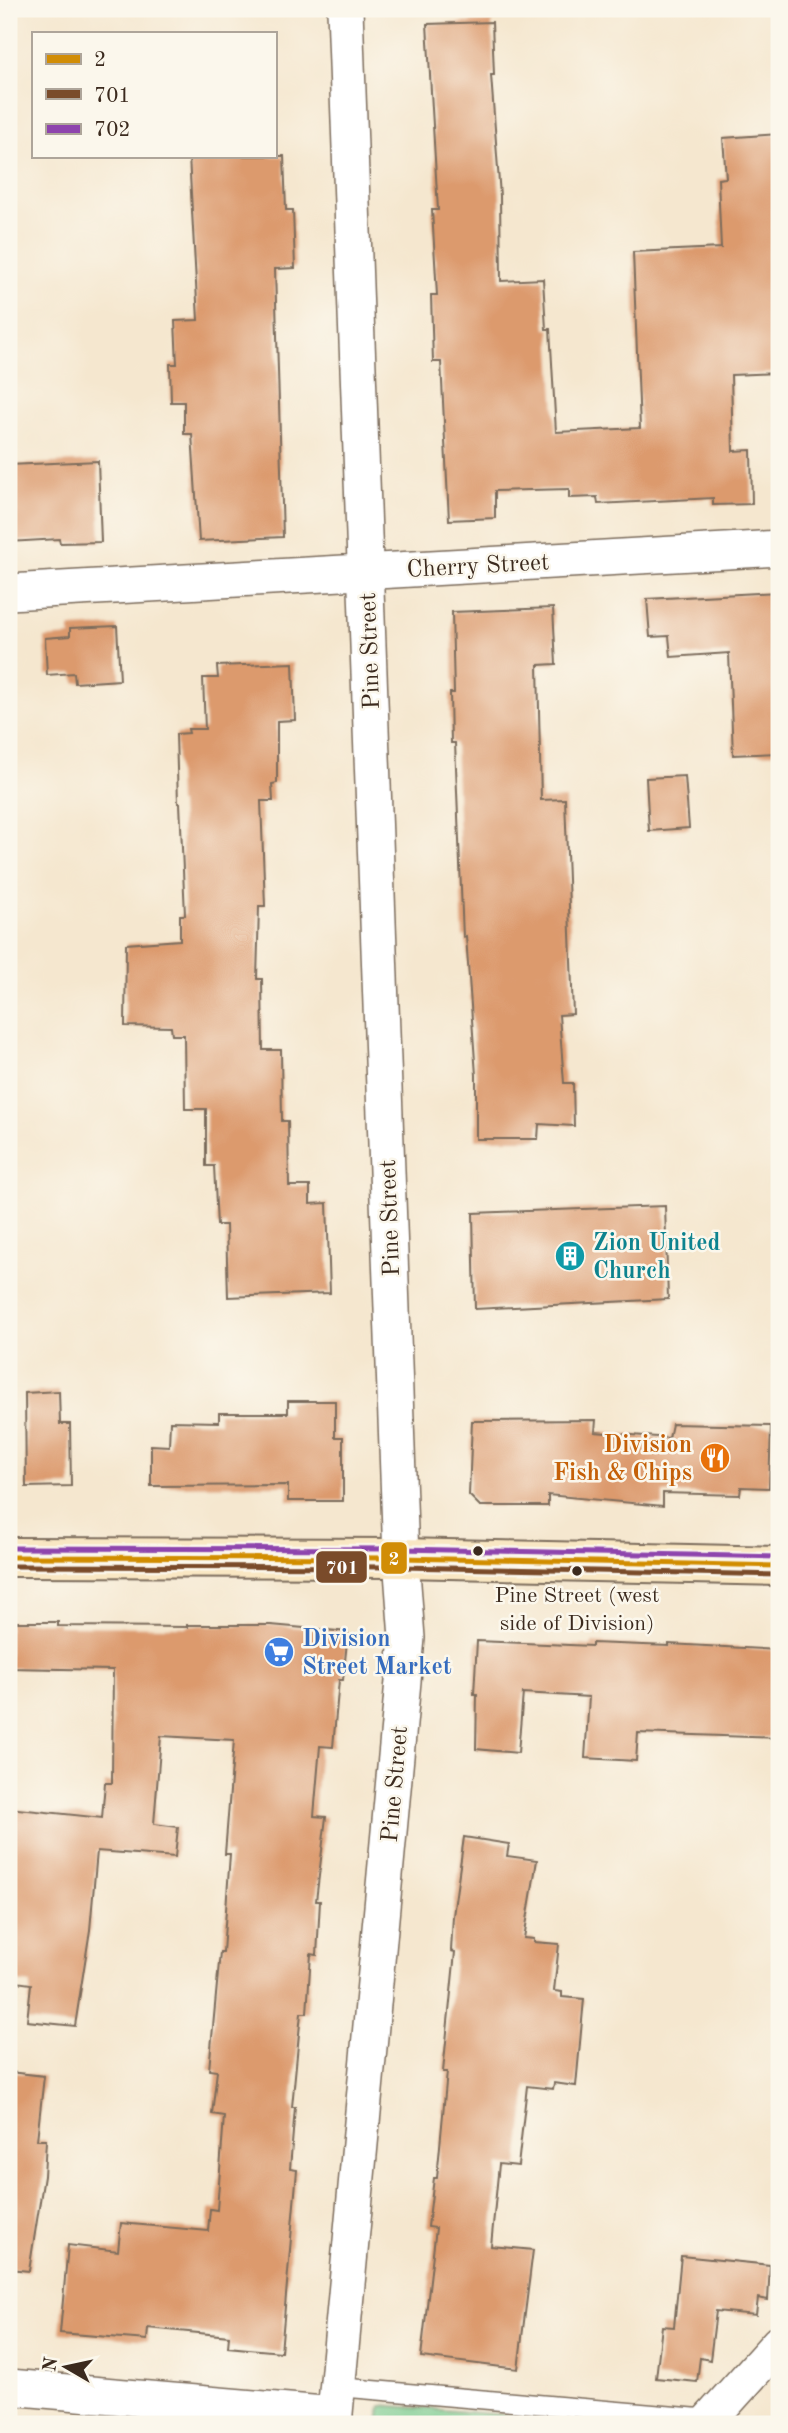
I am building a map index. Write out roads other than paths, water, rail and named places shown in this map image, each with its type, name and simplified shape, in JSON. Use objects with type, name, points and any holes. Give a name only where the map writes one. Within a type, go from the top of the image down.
[{"type":"main road","points":[[9,1557],[401,1558],[779,1566]]},
{"type":"street","name":"Pine Street","points":[[336,2409],[407,1638],[401,1558],[345,9]]},
{"type":"street","name":"Cherry Street","points":[[9,592],[779,548]]},
{"type":"street","points":[[709,2421],[779,2343]]},
{"type":"street","points":[[9,2387],[336,2409]]},
{"type":"lane","points":[[336,2409],[709,2421]]},
{"type":"place","name":"Zion United Church","points":[[570,1256]]},
{"type":"place","name":"Division Fish & Chips","points":[[715,1458]]},
{"type":"place","name":"Pine Street (west side of Division)","points":[[577,1571]]},
{"type":"place","name":"Division Street Market","points":[[279,1652]]}]
